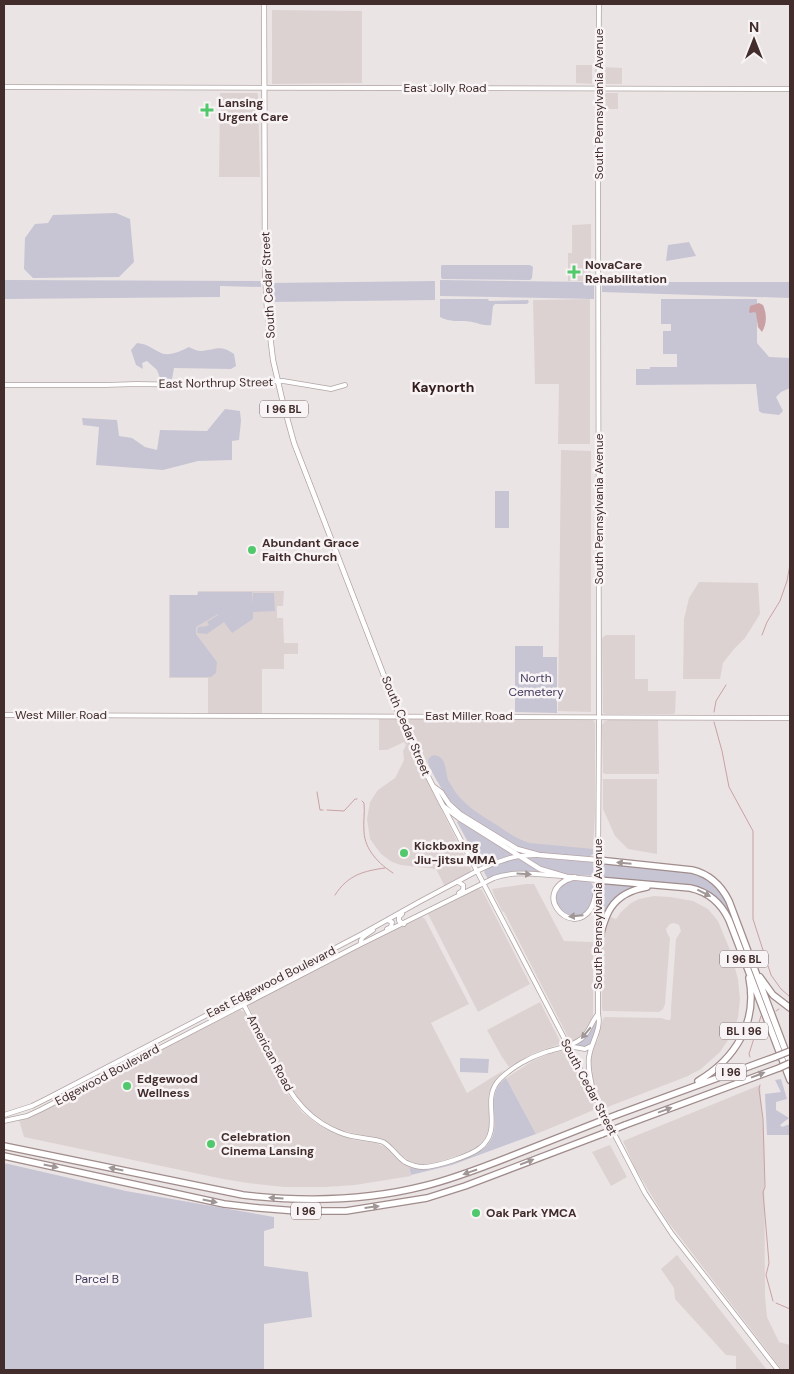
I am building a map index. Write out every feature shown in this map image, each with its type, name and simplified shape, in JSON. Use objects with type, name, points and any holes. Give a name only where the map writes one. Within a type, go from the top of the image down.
[{"type":"highway","name":"I 96 BL","points":[[598,860],[688,869],[709,876],[719,885],[726,895],[790,1063]]},
{"type":"highway","name":"I 96 BL","points":[[598,880],[694,889],[713,898],[723,908],[742,952],[790,1080]]},
{"type":"highway","points":[[598,947],[603,921],[616,902],[630,892],[657,885]]},
{"type":"highway","name":"BL I 96","points":[[688,1088],[715,1070],[725,1060],[735,1047],[745,1027],[750,1007],[750,990],[742,952]]},
{"type":"highway","name":"I 96 BL","points":[[749,955],[760,978],[768,989],[790,1008]]},
{"type":"highway","name":"I 96","points":[[4,1146],[243,1194],[273,1198],[336,1199],[391,1193],[423,1187],[471,1172],[619,1114],[790,1051]]},
{"type":"highway","name":"I 96","points":[[4,1156],[224,1204],[298,1211],[346,1210],[427,1198],[465,1186],[790,1063]]},
{"type":"main road","name":"South Cedar Street","points":[[264,4],[266,294],[269,333],[277,381],[287,420],[301,460],[400,715],[443,806]]},
{"type":"main road","name":"I 96 BL","points":[[433,786],[441,792],[451,806],[465,817],[514,848],[526,853],[539,855],[598,860]]},
{"type":"main road","name":"I 96 BL","points":[[443,806],[458,818],[542,870],[566,877],[598,880]]},
{"type":"main road","points":[[575,877],[561,883],[556,889],[554,898],[555,905],[560,913],[572,918],[581,917],[591,909],[594,903],[598,880]]},
{"type":"street","name":"South Pennsylvania Avenue","points":[[594,1096],[589,1065],[599,1023],[599,4]]},
{"type":"street","name":"East Jolly Road","points":[[4,87],[790,89]]},
{"type":"street","name":"East Northrup Street","points":[[4,385],[137,384],[192,386],[277,381],[325,388],[337,388],[345,385]]},
{"type":"street","name":"West Miller Road","points":[[4,715],[117,715]]},
{"type":"street","name":"East Miller Road","points":[[117,715],[790,718]]},
{"type":"street","name":"South Cedar Street","points":[[443,806],[636,1176],[658,1214],[778,1370]]},
{"type":"street","name":"East Edgewood Boulevard","points":[[4,1115],[32,1106],[112,1065],[477,871],[502,860],[519,856],[539,855]]},
{"type":"street","name":"East Edgewood Boulevard","points":[[209,1023],[366,941],[404,924],[496,877],[513,873],[566,877]]},
{"type":"street","points":[[434,909],[440,903],[461,892],[464,888],[458,882]]},
{"type":"street","points":[[404,924],[398,921],[400,915],[424,902],[429,897]]},
{"type":"street","points":[[366,941],[370,937],[391,927],[392,922],[387,920]]},
{"type":"street","points":[[361,944],[361,939],[380,924]]},
{"type":"street","points":[[300,976],[299,970],[318,960],[320,956]]},
{"type":"street","points":[[257,998],[260,994],[287,980],[290,975],[287,973]]},
{"type":"street","points":[[209,1023],[206,1020],[208,1017],[231,1005],[234,1001]]},
{"type":"street","name":"American Road","points":[[244,1005],[287,1088],[308,1113],[323,1124],[339,1132],[384,1143],[407,1163],[420,1167],[432,1166],[470,1154],[481,1147],[492,1131],[491,1097],[494,1088],[500,1080],[532,1058],[568,1046]]},
{"type":"street","points":[[568,1046],[586,1034],[598,1014]]},
{"type":"street","points":[[181,1037],[198,1026],[198,1023],[195,1021]]},
{"type":"street","name":"Edgewood Boulevard","points":[[4,1122],[26,1116],[209,1023]]},
{"type":"street","points":[[165,1045],[165,1040],[178,1033],[180,1029]]},
{"type":"street","points":[[568,1046],[585,1049],[592,1046]]},
{"type":"street","points":[[91,1084],[92,1078],[109,1069],[112,1065]]},
{"type":"street","points":[[52,1103],[54,1100],[70,1092],[70,1086]]},
{"type":"street","points":[[26,1116],[29,1110],[45,1103],[48,1098]]},
{"type":"shaded area","points":[[272,10],[362,11],[362,83],[272,84]]},
{"type":"shaded area","points":[[576,65],[592,65],[592,84],[576,83]]},
{"type":"shaded area","points":[[603,67],[622,68],[622,84],[603,84]]},
{"type":"shaded area","points":[[220,93],[257,93],[258,95],[260,177],[219,177]]},
{"type":"shaded area","points":[[605,93],[618,93],[618,109],[605,109]]},
{"type":"shaded area","points":[[591,224],[591,281],[568,281],[568,253],[572,253],[572,225]]},
{"type":"shaded area","points":[[590,299],[590,444],[558,444],[559,384],[535,384],[533,300]]},
{"type":"shaded area","points":[[759,303],[763,305],[766,315],[766,322],[762,332],[758,327],[756,313],[749,312],[750,306]]},
{"type":"shaded area","points":[[561,450],[591,451],[591,712],[558,711]]},
{"type":"shaded area","points":[[699,582],[758,583],[760,614],[745,638],[723,663],[720,679],[683,679],[684,619],[689,598]]},
{"type":"shaded area","points":[[198,591],[284,591],[283,606],[277,606],[277,618],[283,618],[284,643],[298,643],[298,654],[284,654],[284,669],[262,669],[262,713],[208,713],[208,678],[169,678],[169,595],[197,595]]},
{"type":"shaded area","points":[[606,635],[635,635],[635,679],[648,679],[648,691],[676,691],[675,713],[603,713],[602,639]]},
{"type":"shaded area","points":[[379,718],[395,718],[397,720],[471,869],[470,874],[445,887],[436,869],[401,865],[392,862],[381,854],[370,839],[367,819],[370,802],[378,790],[395,778],[404,760],[403,751],[406,745],[404,742],[387,750],[379,750]]},
{"type":"shaded area","points":[[408,720],[593,720],[595,723],[595,812],[592,855],[516,847],[437,781],[408,723]]},
{"type":"shaded area","points":[[658,720],[659,774],[603,773],[602,725],[605,721]]},
{"type":"shaded area","points":[[603,779],[657,779],[657,854],[628,849],[615,836],[603,809]]},
{"type":"shaded area","points":[[534,884],[564,941],[593,942],[593,1015],[591,1023],[584,1033],[574,1041],[569,1039],[492,889]]},
{"type":"shaded area","points":[[477,888],[482,890],[530,984],[478,1012],[428,914]]},
{"type":"shaded area","points":[[654,896],[693,901],[708,909],[718,921],[730,950],[738,979],[740,999],[738,1018],[730,1037],[720,1052],[701,1069],[688,1076],[605,1108],[595,1088],[590,1065],[592,1050],[598,1039],[603,1019],[605,1017],[661,1018],[670,1020],[671,1017],[676,939],[681,931],[679,925],[674,923],[670,924],[666,929],[670,938],[663,1009],[659,1012],[603,1011],[602,1009],[602,940],[608,916],[616,919],[631,903]]},
{"type":"shaded area","points":[[422,917],[425,919],[469,1004],[431,1023],[467,1093],[504,1070],[489,1093],[490,1126],[483,1141],[468,1152],[425,1165],[408,1160],[393,1146],[383,1140],[340,1130],[310,1111],[289,1086],[248,1006],[367,943]]},
{"type":"shaded area","points":[[540,1002],[560,1044],[534,1053],[509,1067],[487,1030]]},
{"type":"shaded area","points":[[240,1010],[244,1012],[285,1091],[302,1112],[316,1123],[336,1134],[354,1140],[376,1143],[385,1147],[409,1167],[411,1176],[355,1185],[284,1187],[223,1179],[24,1137],[19,1120],[29,1117]]},
{"type":"shaded area","points":[[562,1051],[567,1054],[596,1109],[536,1134],[506,1078],[534,1060]]},
{"type":"shaded area","points":[[760,1085],[764,1136],[765,1296],[767,1317],[779,1342],[790,1345],[790,1370],[782,1370],[666,1219],[635,1168],[623,1141]]},
{"type":"shaded area","points":[[610,1145],[627,1177],[611,1186],[592,1152]]},
{"type":"shaded area","points":[[677,1255],[767,1370],[736,1370],[736,1356],[726,1355],[675,1299],[674,1288],[661,1269]]},
{"type":"green space","points":[[116,213],[130,219],[134,262],[119,277],[33,278],[24,269],[25,238],[35,224],[48,223],[53,215]]},
{"type":"green space","points":[[689,242],[696,256],[666,261],[668,245]]},
{"type":"green space","points":[[442,265],[530,265],[533,267],[530,280],[442,279]]},
{"type":"green space","points":[[4,280],[261,281],[261,287],[220,286],[220,297],[4,299]]},
{"type":"green space","points":[[440,280],[594,282],[594,299],[440,296]]},
{"type":"green space","points":[[435,281],[435,300],[271,302],[270,283]]},
{"type":"green space","points":[[602,282],[790,282],[790,298],[602,292]]},
{"type":"green space","points":[[440,299],[528,300],[529,302],[527,304],[495,304],[493,306],[491,325],[483,325],[440,317]]},
{"type":"green space","points":[[661,299],[757,299],[757,343],[769,357],[790,358],[790,388],[781,392],[776,397],[783,411],[779,415],[759,411],[756,384],[636,385],[636,369],[677,367],[677,354],[663,354],[663,331],[671,331],[671,324],[661,324]]},
{"type":"green space","points":[[137,343],[146,345],[164,354],[174,353],[189,347],[200,351],[218,348],[225,349],[234,354],[236,366],[231,369],[174,368],[172,379],[160,378],[157,370],[147,361],[142,363],[143,369],[136,365],[131,350]]},
{"type":"green space","points":[[225,409],[240,411],[239,440],[232,441],[232,460],[198,461],[163,470],[96,465],[99,427],[83,425],[82,418],[117,420],[119,436],[132,438],[145,447],[157,450],[160,430],[207,431]]},
{"type":"green space","points":[[495,491],[509,491],[509,528],[495,528]]},
{"type":"green space","points":[[198,592],[252,592],[253,605],[253,593],[274,593],[275,611],[253,612],[253,619],[232,633],[224,622],[207,634],[197,633],[198,627],[209,625],[207,622],[218,614],[196,627],[196,634],[217,662],[216,673],[211,677],[170,677],[170,595],[198,595]]},
{"type":"green space","name":"North Cemetery","points":[[515,646],[543,646],[543,657],[557,657],[557,713],[515,712]]},
{"type":"green space","points":[[434,755],[443,761],[448,780],[462,800],[476,812],[510,834],[530,843],[593,849],[593,854],[588,858],[536,853],[516,847],[466,816],[449,799],[429,766],[428,760]]},
{"type":"green space","points":[[459,820],[513,855],[481,866],[457,822]]},
{"type":"green space","points":[[518,858],[544,873],[520,872],[488,879],[484,872],[498,863]]},
{"type":"green space","points":[[527,858],[593,862],[594,876],[563,874],[542,868]]},
{"type":"green space","points":[[603,864],[695,873],[710,880],[724,895],[744,949],[730,916],[707,892],[604,878]]},
{"type":"green space","points":[[570,881],[588,881],[592,884],[594,890],[590,907],[581,915],[569,916],[558,907],[556,900],[558,890],[562,885]]},
{"type":"green space","points":[[603,883],[639,886],[629,890],[602,919]]},
{"type":"green space","points":[[596,1019],[596,1029],[590,1045],[585,1048],[574,1046],[590,1031]]},
{"type":"green space","points":[[460,1058],[489,1059],[488,1073],[460,1072]]},
{"type":"green space","points":[[506,1078],[536,1134],[452,1165],[411,1175],[409,1167],[426,1169],[442,1166],[473,1155],[488,1144],[493,1135],[495,1125],[495,1095],[498,1086]]},
{"type":"green space","points":[[781,1079],[787,1099],[776,1102],[776,1110],[789,1118],[780,1125],[782,1127],[790,1124],[790,1135],[767,1135],[765,1094],[781,1092],[775,1080]]},
{"type":"green space","name":"Parcel B","points":[[4,1163],[126,1191],[274,1217],[274,1228],[264,1231],[264,1266],[308,1272],[312,1317],[264,1324],[264,1370],[4,1370]]},
{"type":"waterway","points":[[762,635],[767,622],[780,601],[787,581],[790,564]]},
{"type":"waterway","points":[[714,712],[716,701],[726,685]]},
{"type":"waterway","points":[[714,722],[729,787],[753,831],[753,919],[771,975],[781,989],[789,996]]},
{"type":"waterway","points":[[317,792],[320,810],[323,810]]},
{"type":"waterway","points":[[327,810],[344,811],[357,799]]},
{"type":"waterway","points":[[362,801],[364,803],[364,832],[367,845],[378,861],[393,873]]},
{"type":"waterway","points":[[335,895],[351,878],[385,868]]},
{"type":"waterway","points":[[750,1057],[749,1054],[761,1016]]},
{"type":"waterway","points":[[760,1085],[765,1187],[763,1192],[769,1263],[766,1275],[773,1301]]},
{"type":"waterway","points":[[776,1303],[790,1309]]},
{"type":"place","name":"Lansing Urgent Care","points":[[207,110]]},
{"type":"place","name":"NovaCare Rehabilitation","points":[[574,272]]},
{"type":"place","name":"Abundant Grace Faith Church","points":[[252,550]]},
{"type":"place","name":"Kickboxing Jiu-jitsu MMA","points":[[404,853]]},
{"type":"place","name":"Edgewood Wellness","points":[[127,1086]]},
{"type":"place","name":"Celebration Cinema Lansing","points":[[211,1144]]},
{"type":"place","name":"Oak Park YMCA","points":[[476,1213]]},
{"type":"district","name":"Kaynorth","points":[[443,387]]}]
